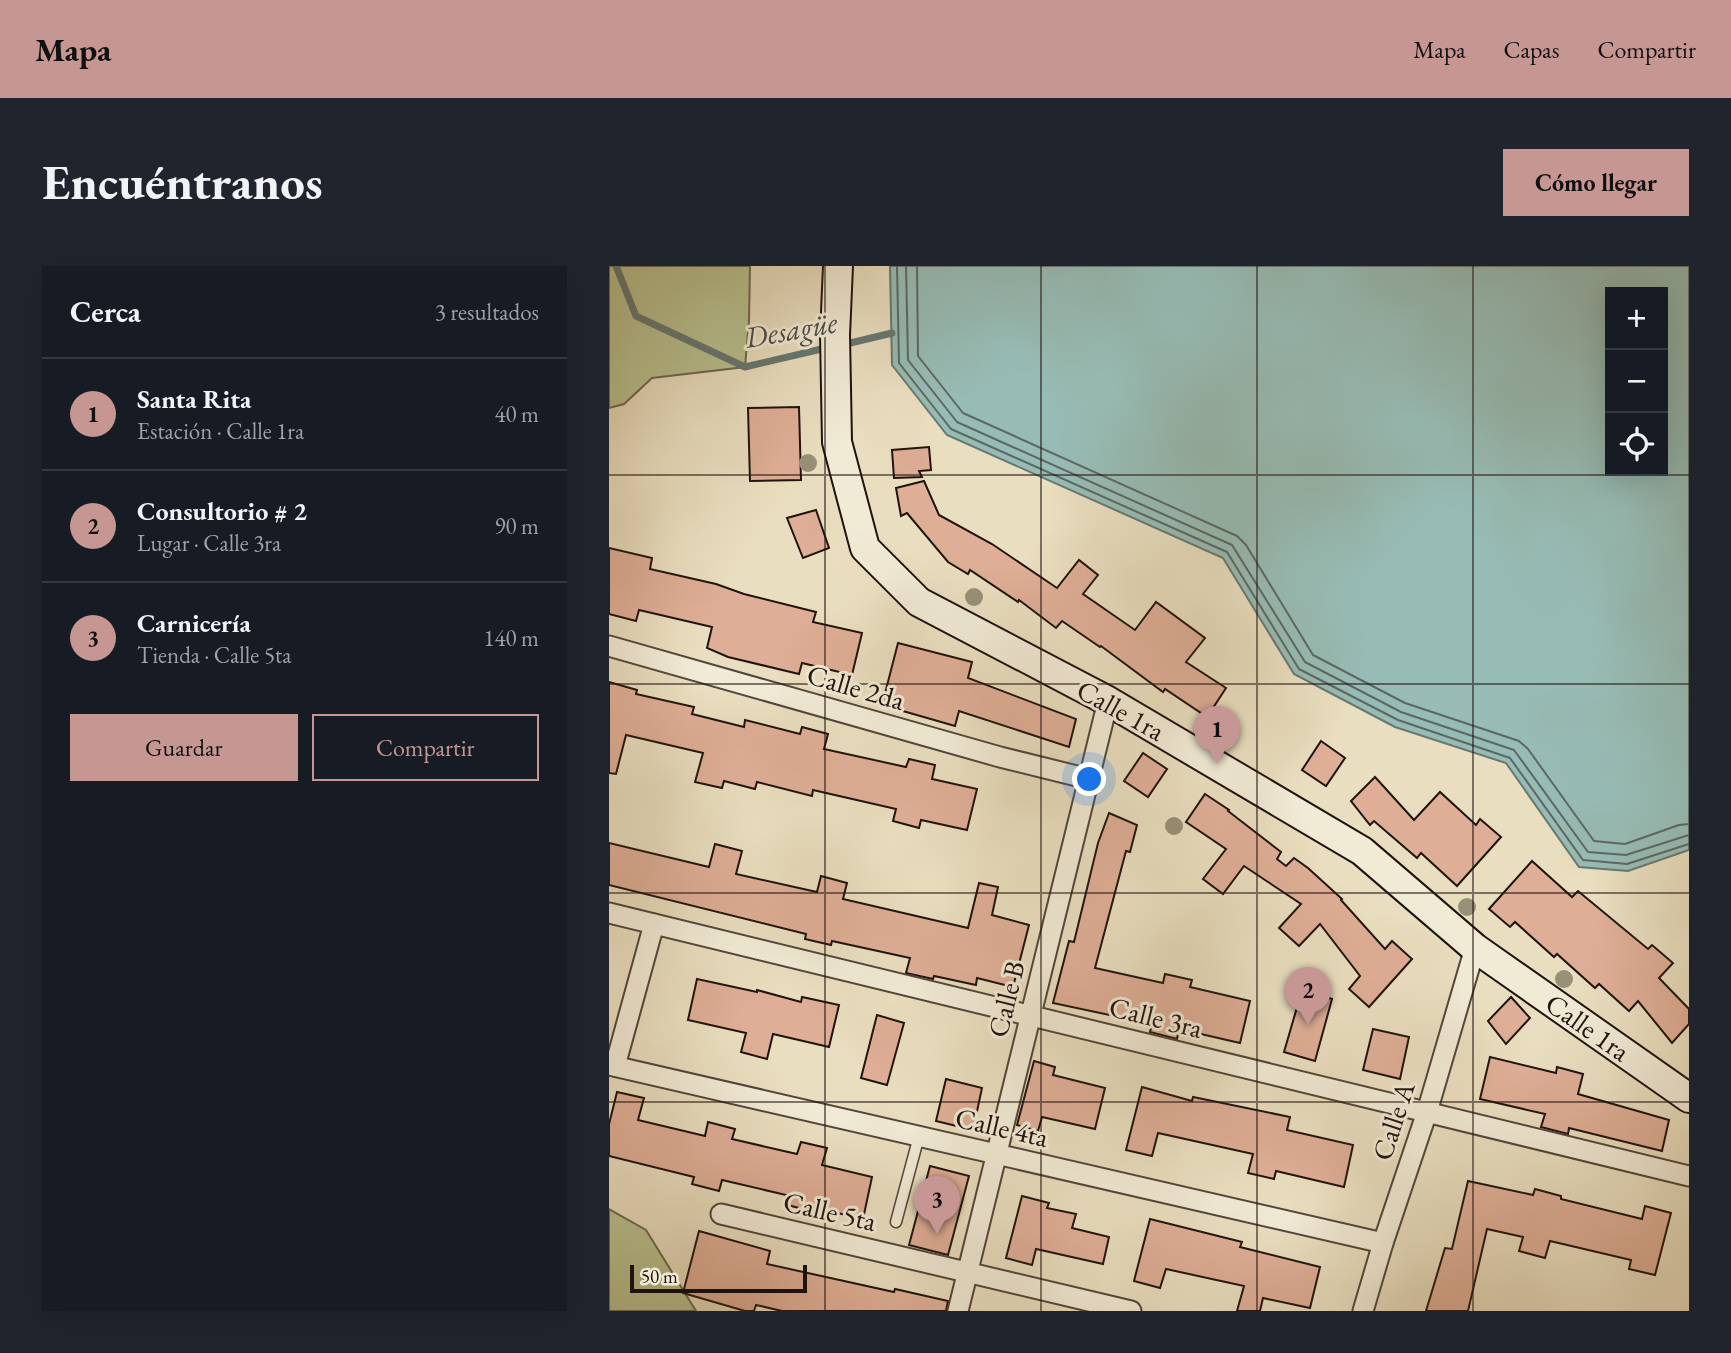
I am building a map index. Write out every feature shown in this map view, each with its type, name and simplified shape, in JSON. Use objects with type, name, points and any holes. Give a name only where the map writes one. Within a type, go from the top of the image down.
[{"type":"street","name":"Calle 1ra","points":[[838,266],[835,335],[837,442],[865,548],[919,602],[1108,701],[1362,851],[1475,948],[1689,1098]]},
{"type":"street","name":"Calle 2da","points":[[609,646],[1000,757],[1089,779]]},
{"type":"street","name":"Calle B","points":[[958,1311],[1108,701]]},
{"type":"street","name":"Calle 3ra","points":[[609,913],[1689,1176]]},
{"type":"street","points":[[612,1066],[654,924]]},
{"type":"street","name":"Calle A","points":[[1363,1311],[1427,1112],[1475,948]]},
{"type":"street","name":"Calle 4ta","points":[[612,1066],[1383,1243]]},
{"type":"street","name":"Calle 5ta","points":[[721,1214],[1131,1311]]},
{"type":"lane","points":[[895,1222],[919,1136]]},
{"type":"green space","points":[[609,266],[750,266],[745,367],[652,378],[624,404],[609,408]]},
{"type":"green space","points":[[609,1209],[646,1230],[696,1311],[609,1311]]},
{"type":"water","points":[[890,266],[1689,266],[1689,850],[1628,871],[1579,867],[1506,763],[1395,727],[1294,674],[1223,558],[947,435],[892,365]]},
{"type":"building","points":[[799,407],[801,480],[750,481],[748,408]]},
{"type":"building","points":[[929,447],[931,470],[919,471],[922,477],[894,478],[892,450]]},
{"type":"building","points":[[924,481],[939,515],[992,544],[1057,588],[1079,560],[1098,575],[1083,594],[1135,630],[1156,602],[1205,638],[1186,662],[1226,688],[1207,717],[1165,689],[1163,692],[1062,621],[1056,628],[1019,600],[1018,602],[970,570],[968,574],[948,562],[907,513],[901,516],[896,488]]},
{"type":"building","points":[[816,510],[829,548],[803,558],[787,518]]},
{"type":"building","points":[[609,548],[652,558],[650,569],[816,612],[813,622],[862,633],[852,675],[802,663],[799,674],[728,657],[707,648],[712,627],[639,610],[636,621],[609,614]]},
{"type":"building","points":[[898,643],[972,662],[968,678],[1076,719],[1069,747],[959,711],[955,726],[882,705]]},
{"type":"building","points":[[609,682],[637,690],[636,694],[694,707],[692,714],[744,727],[745,720],[800,734],[802,727],[828,734],[824,749],[906,767],[909,759],[935,765],[932,779],[977,789],[967,830],[921,820],[919,828],[893,821],[896,809],[813,790],[812,796],[757,782],[755,789],[724,781],[722,788],[695,782],[703,753],[626,735],[616,774],[609,773]]},
{"type":"building","points":[[1321,741],[1345,758],[1326,786],[1302,770]]},
{"type":"building","points":[[1143,753],[1167,769],[1148,797],[1124,781]]},
{"type":"building","points":[[1375,777],[1414,820],[1440,792],[1476,825],[1480,819],[1501,837],[1457,886],[1421,853],[1417,858],[1374,821],[1370,825],[1351,801]]},
{"type":"building","points":[[1205,794],[1281,852],[1277,859],[1286,866],[1294,858],[1308,868],[1342,899],[1385,949],[1392,941],[1412,959],[1369,1007],[1349,989],[1360,976],[1320,924],[1299,946],[1279,928],[1301,904],[1244,866],[1223,894],[1203,879],[1226,849],[1186,822]]},
{"type":"building","points":[[1109,813],[1137,825],[1130,852],[1126,851],[1095,968],[1163,983],[1165,974],[1192,980],[1190,987],[1250,1001],[1240,1043],[1179,1029],[1177,1039],[1150,1032],[1152,1024],[1053,1003],[1069,941],[1074,942],[1098,843]]},
{"type":"building","points":[[609,843],[709,867],[715,844],[742,851],[736,874],[817,892],[821,876],[847,883],[843,899],[968,928],[979,883],[998,887],[992,915],[1029,925],[1013,987],[977,978],[976,985],[906,973],[910,958],[832,941],[831,945],[805,939],[806,934],[609,885]]},
{"type":"building","points":[[1532,861],[1572,897],[1578,891],[1648,949],[1652,945],[1673,963],[1659,978],[1689,1009],[1689,1024],[1672,1043],[1638,1001],[1629,1011],[1599,984],[1595,988],[1557,954],[1554,957],[1515,922],[1510,927],[1489,909]]},
{"type":"building","points":[[697,979],[757,990],[801,1002],[802,997],[839,1005],[829,1047],[773,1034],[767,1059],[741,1052],[746,1033],[688,1020]]},
{"type":"building","points":[[1302,990],[1332,999],[1315,1061],[1284,1052]]},
{"type":"building","points":[[1511,997],[1530,1018],[1506,1044],[1488,1021]]},
{"type":"building","points":[[877,1015],[904,1023],[887,1085],[861,1078]]},
{"type":"building","points":[[1373,1029],[1409,1037],[1400,1079],[1363,1070]]},
{"type":"building","points":[[1490,1057],[1556,1073],[1557,1067],[1583,1074],[1578,1094],[1669,1120],[1662,1151],[1569,1128],[1568,1134],[1541,1127],[1545,1114],[1480,1099]]},
{"type":"building","points":[[1034,1061],[1055,1067],[1053,1075],[1105,1088],[1095,1129],[1042,1117],[1038,1131],[1017,1125]]},
{"type":"building","points":[[946,1079],[982,1088],[973,1130],[936,1121]]},
{"type":"building","points":[[1142,1087],[1192,1101],[1193,1097],[1290,1117],[1287,1130],[1353,1145],[1344,1187],[1276,1171],[1274,1179],[1248,1173],[1253,1154],[1158,1133],[1152,1156],[1126,1150]]},
{"type":"building","points":[[617,1092],[644,1098],[638,1120],[705,1136],[708,1122],[735,1129],[732,1139],[797,1154],[801,1142],[827,1148],[822,1165],[872,1177],[863,1219],[812,1207],[810,1211],[784,1204],[786,1195],[722,1180],[719,1191],[692,1184],[694,1177],[609,1156],[609,1124]]},
{"type":"building","points":[[930,1166],[969,1176],[948,1255],[909,1245]]},
{"type":"building","points":[[1468,1181],[1533,1195],[1535,1189],[1561,1196],[1561,1199],[1642,1219],[1645,1206],[1671,1213],[1655,1275],[1629,1269],[1631,1260],[1550,1241],[1545,1258],[1519,1251],[1523,1237],[1487,1229],[1468,1311],[1426,1311],[1445,1248],[1452,1249]]},
{"type":"building","points":[[1022,1196],[1049,1203],[1047,1208],[1076,1214],[1072,1228],[1109,1237],[1103,1264],[1036,1249],[1032,1265],[1006,1258]]},
{"type":"building","points":[[1150,1219],[1242,1242],[1240,1247],[1320,1267],[1310,1308],[1263,1298],[1260,1311],[1237,1311],[1244,1286],[1166,1269],[1160,1288],[1134,1281]]},
{"type":"building","points":[[699,1231],[770,1251],[767,1264],[948,1301],[946,1311],[782,1311],[756,1305],[754,1311],[745,1311],[683,1293]]},
{"type":"waterway","name":"Desagüe","points":[[616,266],[636,316],[745,367],[830,347]]},
{"type":"waterway","name":"Desagüe","points":[[842,345],[892,333]]},
{"type":"place","name":"Santa Rita","points":[[1217,764]]},
{"type":"place","name":"Consultorio # 2","points":[[1308,1025]]},
{"type":"place","name":"Carnicería","points":[[937,1234]]}]
